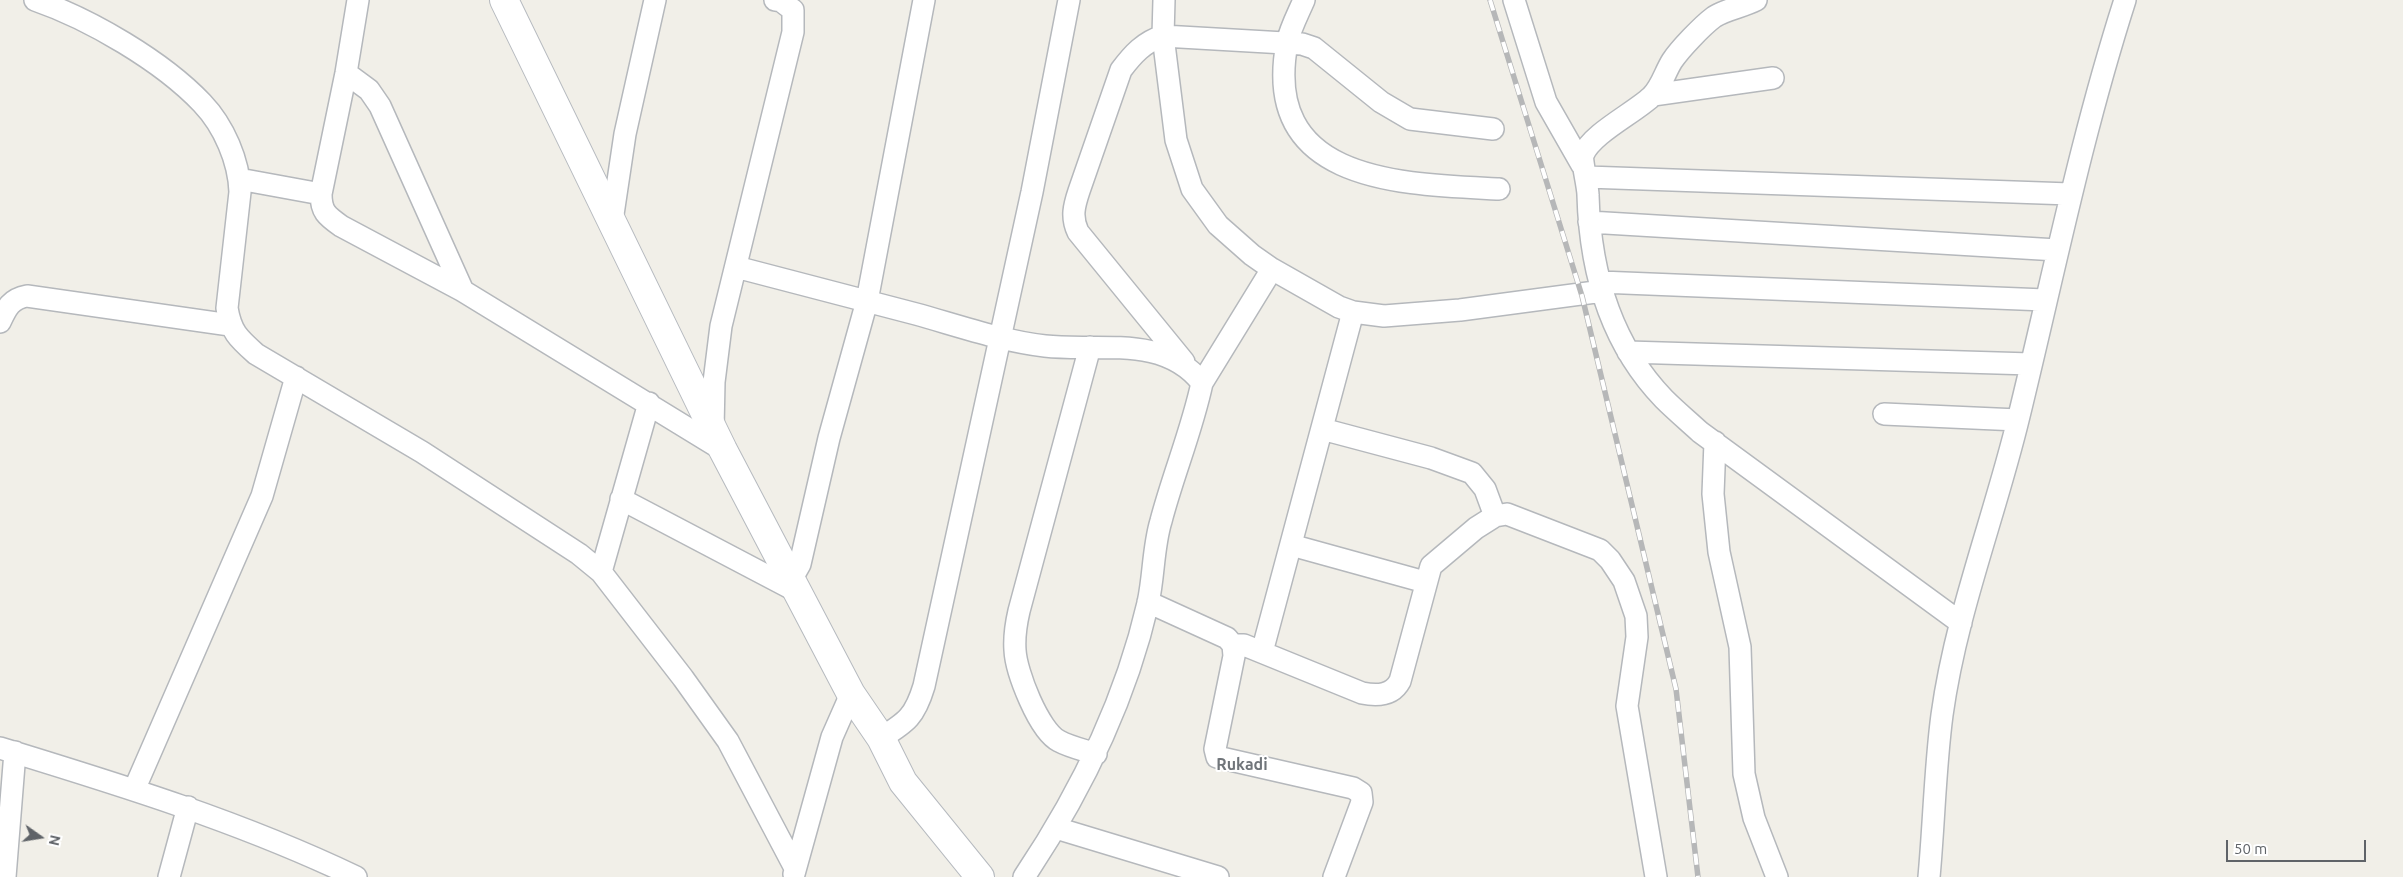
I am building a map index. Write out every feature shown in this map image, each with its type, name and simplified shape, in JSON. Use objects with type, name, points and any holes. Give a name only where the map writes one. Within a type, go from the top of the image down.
[{"type":"street","points":[[35,0],[54,6],[126,44],[203,104],[226,141],[237,165],[240,192],[227,308],[230,325],[238,338],[256,354],[422,452],[579,554],[601,572],[683,678],[728,741],[794,872]]},
{"type":"street","points":[[358,0],[346,73],[322,194],[321,206],[329,217],[341,226],[464,291],[649,403],[718,440]]},
{"type":"street","points":[[504,0],[718,440],[851,694],[881,738],[903,782],[980,877]]},
{"type":"street","points":[[612,221],[625,134],[655,0]]},
{"type":"street","points":[[718,440],[714,382],[721,326],[794,32],[797,5],[775,0]]},
{"type":"street","points":[[795,586],[829,438],[867,300],[924,0]]},
{"type":"street","points":[[881,738],[912,717],[918,704],[1032,192],[1069,0]]},
{"type":"street","points":[[1164,0],[1163,36],[1176,140],[1192,189],[1218,225],[1252,255],[1272,269],[1353,312],[1384,316],[1460,310],[1601,286],[2045,300]]},
{"type":"street","points":[[1304,0],[1288,42],[1286,96],[1294,123],[1310,143],[1334,162],[1364,174],[1398,182],[1499,189]]},
{"type":"street","points":[[1514,0],[1546,102],[1585,171]]},
{"type":"street","points":[[1756,0],[1715,17],[1673,60],[1653,95],[1593,139],[1582,156],[1589,222],[1601,286],[1612,323],[1628,352],[1664,399],[1715,442],[1961,623]]},
{"type":"street","points":[[1929,877],[1942,714],[1961,623],[2018,420],[2070,194],[2099,80],[2125,0]]},
{"type":"street","points":[[1202,383],[1078,232],[1073,222],[1078,191],[1121,70],[1132,55],[1148,40],[1163,36],[1288,42],[1314,48],[1381,102],[1410,119],[1493,129]]},
{"type":"street","points":[[346,73],[369,90],[380,106],[464,291]]},
{"type":"street","points":[[1653,95],[1774,78]]},
{"type":"street","points":[[1585,171],[2070,194]]},
{"type":"street","points":[[239,179],[322,194]]},
{"type":"street","points":[[1589,222],[2057,250]]},
{"type":"street","points":[[736,268],[867,300],[1000,336],[1046,346],[1118,347],[1157,353],[1188,367]]},
{"type":"street","points":[[1024,877],[1056,828],[1096,754],[1122,692],[1148,602],[1160,523],[1202,383],[1272,269]]},
{"type":"street","points":[[0,322],[7,306],[15,298],[27,296],[230,325]]},
{"type":"street","points":[[1262,652],[1353,312]]},
{"type":"street","points":[[1090,347],[1019,611],[1015,632],[1015,651],[1019,672],[1049,734],[1059,741],[1096,754]]},
{"type":"street","points":[[1628,352],[2031,364]]},
{"type":"street","points":[[134,790],[262,496],[296,377]]},
{"type":"street","points":[[601,572],[649,403]]},
{"type":"street","points":[[1884,414],[2018,420]]},
{"type":"street","points":[[1322,429],[1431,458],[1472,473],[1485,489],[1495,516]]},
{"type":"street","points":[[1715,442],[1713,494],[1719,552],[1740,647],[1744,774],[1754,818],[1777,877]]},
{"type":"street","points":[[621,499],[795,586]]},
{"type":"street","points":[[1148,602],[1227,638],[1234,645],[1244,645],[1362,693],[1374,696],[1389,692],[1400,682],[1425,582],[1431,566],[1476,528],[1495,516],[1507,514],[1600,550],[1610,560],[1624,581],[1636,616],[1638,637],[1628,692],[1628,720],[1656,877]]},
{"type":"street","points":[[1291,545],[1425,582]]},
{"type":"street","points":[[1234,645],[1234,656],[1215,749],[1217,757],[1353,788],[1361,793],[1362,802],[1334,877]]},
{"type":"street","points":[[794,872],[832,737],[851,694]]},
{"type":"street","points":[[5,877],[7,750],[188,807],[294,848],[356,877]]},
{"type":"street","points":[[169,877],[188,807]]},
{"type":"street","points":[[1056,828],[1218,877]]},
{"type":"railway","points":[[1490,0],[1582,296],[1676,689],[1698,877]]},
{"type":"district","name":"Rukadi","points":[[1242,765]]}]
